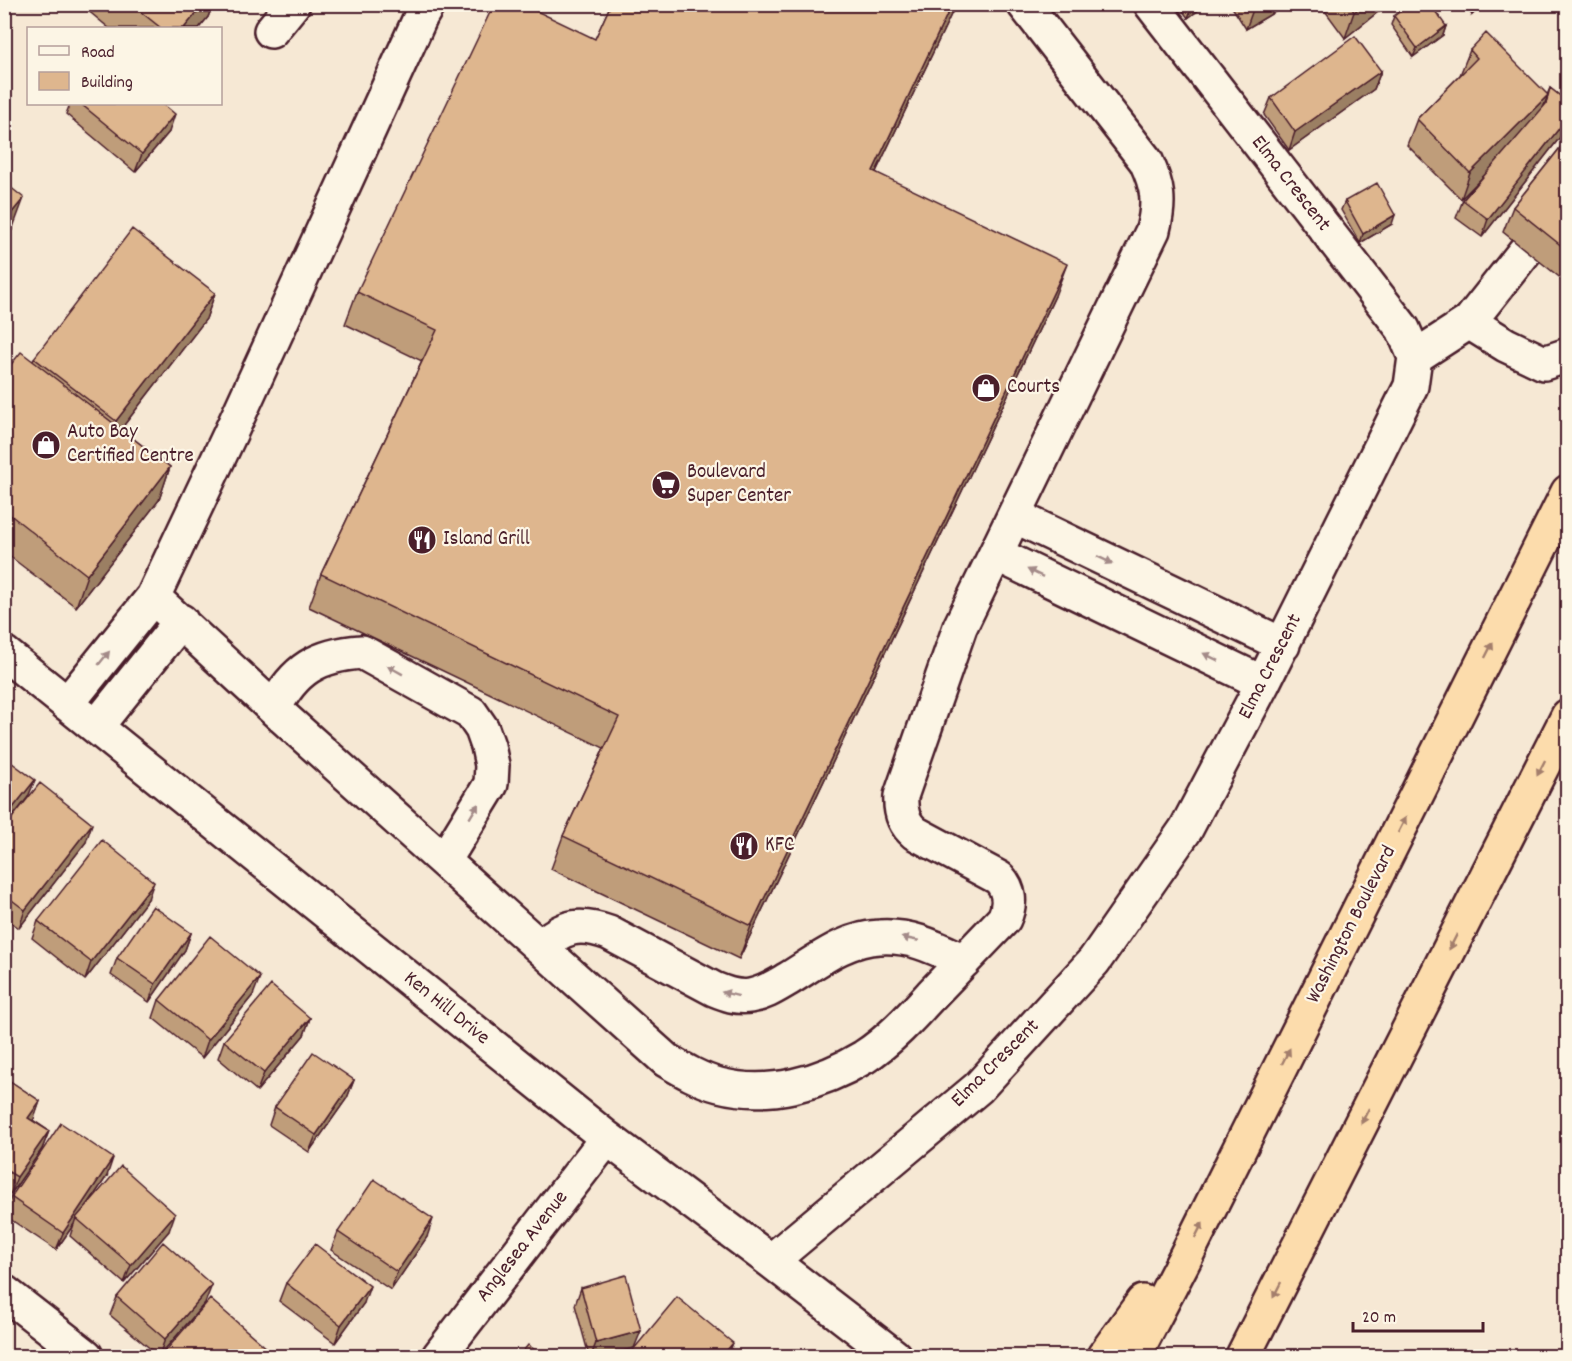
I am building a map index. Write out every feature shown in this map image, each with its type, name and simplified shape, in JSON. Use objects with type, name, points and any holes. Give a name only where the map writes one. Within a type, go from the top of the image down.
[{"type":"highway","name":"Washington Boulevard","points":[[1134,1356],[1568,492]]},
{"type":"highway","points":[[1243,1356],[1568,716]]},
{"type":"highway","points":[[1104,1356],[1145,1299],[1185,1258]]},
{"type":"street","points":[[271,32],[293,4]]},
{"type":"street","points":[[67,704],[153,597],[428,4]]},
{"type":"street","points":[[153,597],[274,709],[666,1060],[691,1075],[718,1085],[747,1090],[777,1090],[822,1078],[865,1056],[901,1027],[964,961],[1004,919],[1009,905],[1008,891],[999,878],[915,833],[908,827],[901,813],[901,796],[960,627],[1153,230],[1158,212],[1158,195],[1146,161],[1024,4]]},
{"type":"street","name":"Elma Crescent","points":[[771,1261],[978,1088],[1094,961],[1186,829],[1282,645],[1411,386],[1415,357],[1403,329],[1150,4]]},
{"type":"street","points":[[1415,357],[1469,322],[1526,250]]},
{"type":"street","points":[[1469,322],[1506,345],[1544,363],[1568,355]]},
{"type":"street","points":[[1015,516],[1282,645]]},
{"type":"street","points":[[996,554],[1263,682]]},
{"type":"street","points":[[96,727],[181,621]]},
{"type":"street","points":[[274,709],[282,692],[309,666],[326,657],[363,652],[471,713],[482,729],[488,746],[492,765],[491,784],[444,861]]},
{"type":"street","name":"Ken Hill Drive","points":[[4,653],[607,1138],[894,1356]]},
{"type":"street","points":[[540,947],[560,931],[585,927],[597,929],[609,933],[714,989],[738,997],[762,993],[833,951],[855,941],[879,936],[927,943],[964,961]]},
{"type":"street","name":"Anglesea Avenue","points":[[438,1356],[607,1138]]},
{"type":"street","points":[[4,1292],[86,1356]]},
{"type":"building","points":[[131,4],[204,4],[185,27],[160,27]]},
{"type":"building","name":"Boulevard Super Center","points":[[494,4],[522,4],[595,39],[611,4],[952,4],[873,171],[1067,264],[751,926],[563,836],[619,717],[321,574],[437,330],[357,292]]},
{"type":"building","points":[[1349,4],[1364,4],[1354,12]]},
{"type":"building","points":[[1410,4],[1430,4],[1446,26],[1417,48],[1394,16]]},
{"type":"building","points":[[1486,33],[1548,95],[1470,173],[1417,119],[1477,58],[1470,50]]},
{"type":"building","points":[[1355,36],[1381,71],[1295,132],[1271,98]]},
{"type":"building","points":[[1550,88],[1568,102],[1568,117],[1488,219],[1463,200],[1546,104]]},
{"type":"building","points":[[82,105],[164,105],[175,114],[142,154]]},
{"type":"building","points":[[1568,138],[1568,251],[1513,207]]},
{"type":"building","points":[[4,182],[24,198],[4,222]]},
{"type":"building","points":[[1377,183],[1395,215],[1363,234],[1345,201]]},
{"type":"building","points":[[132,229],[215,293],[116,421],[34,358]]},
{"type":"building","name":"Auto Bay Certified Centre","points":[[21,352],[170,467],[87,575],[4,510],[4,373]]},
{"type":"building","points":[[4,757],[35,780],[4,819]]},
{"type":"building","points":[[40,783],[92,824],[25,910],[4,894],[4,828]]},
{"type":"building","points":[[102,840],[154,882],[91,962],[38,921]]},
{"type":"building","points":[[153,906],[191,933],[155,984],[117,958]]},
{"type":"building","points":[[210,936],[260,977],[208,1040],[159,1000]]},
{"type":"building","points":[[271,985],[310,1018],[264,1073],[224,1041]]},
{"type":"building","points":[[4,1047],[9,1050],[4,1057]]},
{"type":"building","points":[[313,1052],[354,1080],[316,1135],[275,1107]]},
{"type":"building","points":[[4,1077],[40,1101],[28,1118],[49,1131],[17,1177],[4,1169]]},
{"type":"building","points":[[61,1123],[113,1158],[63,1233],[11,1197]]},
{"type":"building","points":[[121,1166],[175,1214],[131,1265],[76,1218]]},
{"type":"building","points":[[374,1179],[433,1219],[397,1272],[338,1232]]},
{"type":"building","points":[[163,1242],[212,1285],[165,1339],[117,1297]]},
{"type":"building","points":[[315,1244],[370,1286],[341,1325],[286,1283]]},
{"type":"building","points":[[626,1275],[641,1331],[596,1343],[581,1288]]},
{"type":"building","points":[[677,1297],[733,1343],[722,1356],[628,1356]]},
{"type":"building","points":[[210,1299],[276,1356],[162,1355]]},
{"type":"building","points":[[528,1345],[544,1356],[519,1356]]},
{"type":"place","name":"Courts","points":[[986,388]]},
{"type":"place","name":"Auto Bay Certified Centre","points":[[46,445]]},
{"type":"place","name":"Boulevard Super Center","points":[[666,485]]},
{"type":"place","name":"Island Grill","points":[[422,540]]},
{"type":"place","name":"KFC","points":[[744,846]]}]
